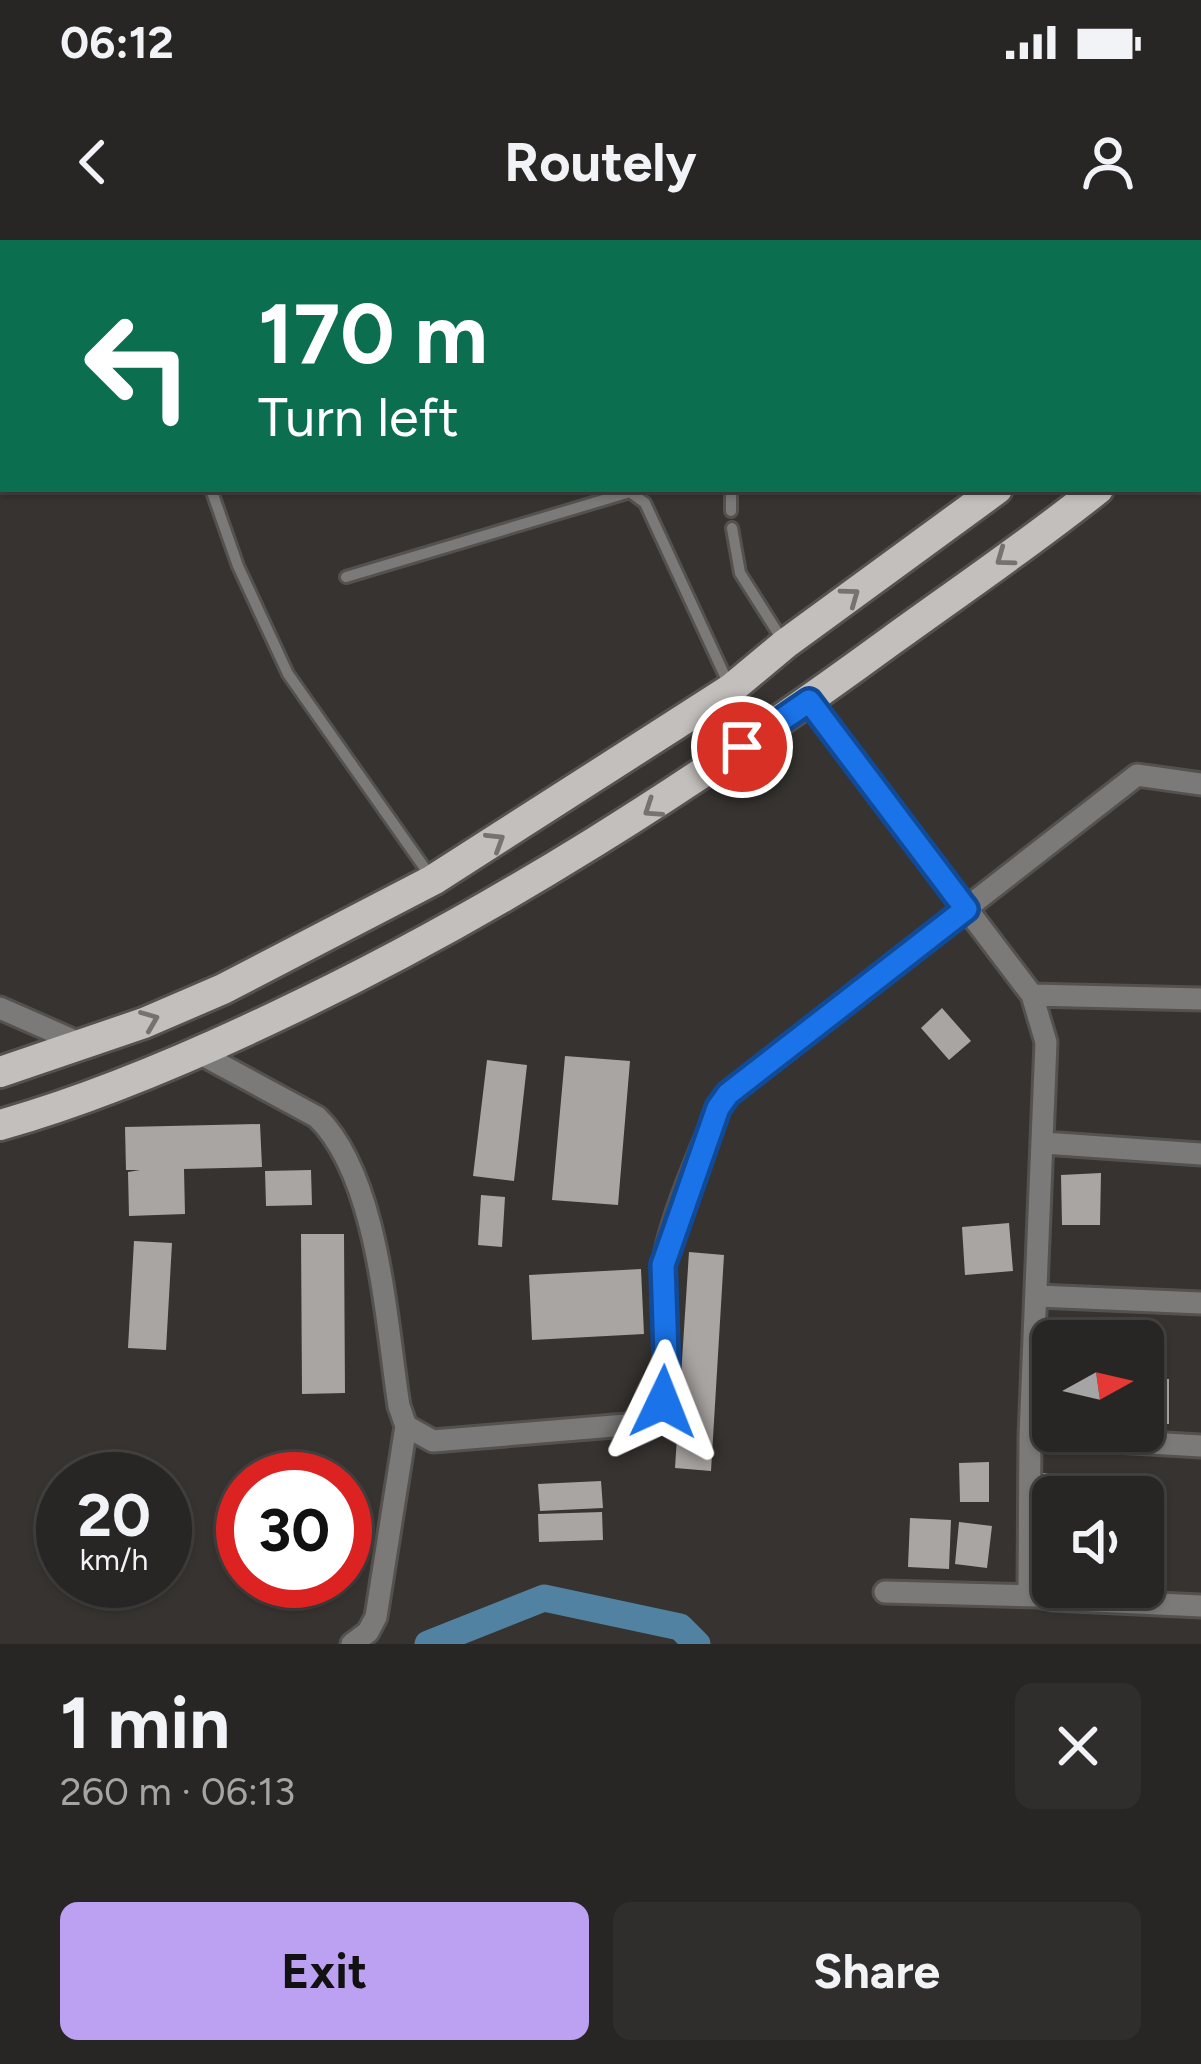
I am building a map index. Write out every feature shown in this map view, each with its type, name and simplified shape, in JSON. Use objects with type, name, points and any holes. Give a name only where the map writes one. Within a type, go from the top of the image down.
[{"type":"main road","points":[[0,1072],[84,1045],[223,989],[434,880],[731,689],[993,492]]},
{"type":"main road","points":[[0,1125],[50,1111],[200,1053],[350,982],[552,869],[642,816],[809,701],[1094,492]]},
{"type":"street","points":[[809,701],[1032,995],[1046,1042],[1026,1571],[1032,1590]]},
{"type":"street","points":[[406,1426],[433,1441],[638,1424],[654,1417],[667,1384],[663,1265],[718,1108],[728,1094],[1137,775],[1201,784]]},
{"type":"street","points":[[1032,995],[1201,1000]]},
{"type":"street","points":[[0,1008],[84,1045]]},
{"type":"street","points":[[200,1053],[317,1117],[332,1131],[374,1238],[406,1426],[376,1617],[368,1632],[352,1644]]},
{"type":"street","points":[[1044,1143],[1201,1154]]},
{"type":"street","points":[[1038,1296],[1201,1303]]},
{"type":"street","points":[[1030,1436],[1201,1447]]},
{"type":"street","points":[[885,1592],[1032,1597]]},
{"type":"street","points":[[1164,1604],[1201,1606]]},
{"type":"lane","points":[[212,492],[238,566],[288,674],[434,880]]},
{"type":"lane","points":[[346,577],[630,492],[645,503],[731,689]]},
{"type":"lane","points":[[730,492],[731,511]]},
{"type":"lane","points":[[732,528],[740,573],[785,644]]},
{"type":"building","points":[[942,1008],[971,1041],[949,1060],[921,1028]]},
{"type":"building","points":[[565,1056],[630,1061],[618,1205],[552,1200]]},
{"type":"building","points":[[487,1060],[527,1065],[514,1181],[473,1176]]},
{"type":"building","points":[[260,1124],[262,1167],[184,1169],[185,1214],[129,1216],[128,1172],[140,1170],[126,1170],[125,1127]]},
{"type":"building","points":[[311,1170],[312,1205],[266,1206],[265,1171]]},
{"type":"building","points":[[1101,1173],[1100,1225],[1062,1225],[1061,1175]]},
{"type":"building","points":[[481,1195],[505,1197],[502,1247],[478,1245]]},
{"type":"building","points":[[1009,1223],[1013,1271],[965,1275],[962,1227]]},
{"type":"building","points":[[301,1234],[344,1234],[345,1393],[302,1394]]},
{"type":"building","points":[[134,1241],[172,1243],[166,1350],[128,1348]]},
{"type":"building","points":[[689,1252],[724,1255],[711,1471],[675,1468]]},
{"type":"building","points":[[641,1269],[644,1334],[532,1340],[529,1275]]},
{"type":"building","points":[[1164,1379],[1169,1379],[1169,1424],[1164,1424]]},
{"type":"building","points":[[989,1462],[989,1502],[960,1502],[959,1463]]},
{"type":"building","points":[[601,1481],[603,1508],[540,1511],[538,1484]]},
{"type":"building","points":[[602,1512],[603,1540],[539,1542],[538,1514]]},
{"type":"building","points":[[910,1518],[951,1520],[949,1569],[908,1567]]},
{"type":"building","points":[[959,1522],[992,1526],[987,1568],[955,1564]]},
{"type":"waterway","points":[[428,1644],[544,1598],[680,1627],[697,1644]]},
{"type":"route","points":[[663,1402],[667,1384],[663,1265],[718,1108],[728,1094],[966,909],[809,701],[742,747]]}]
